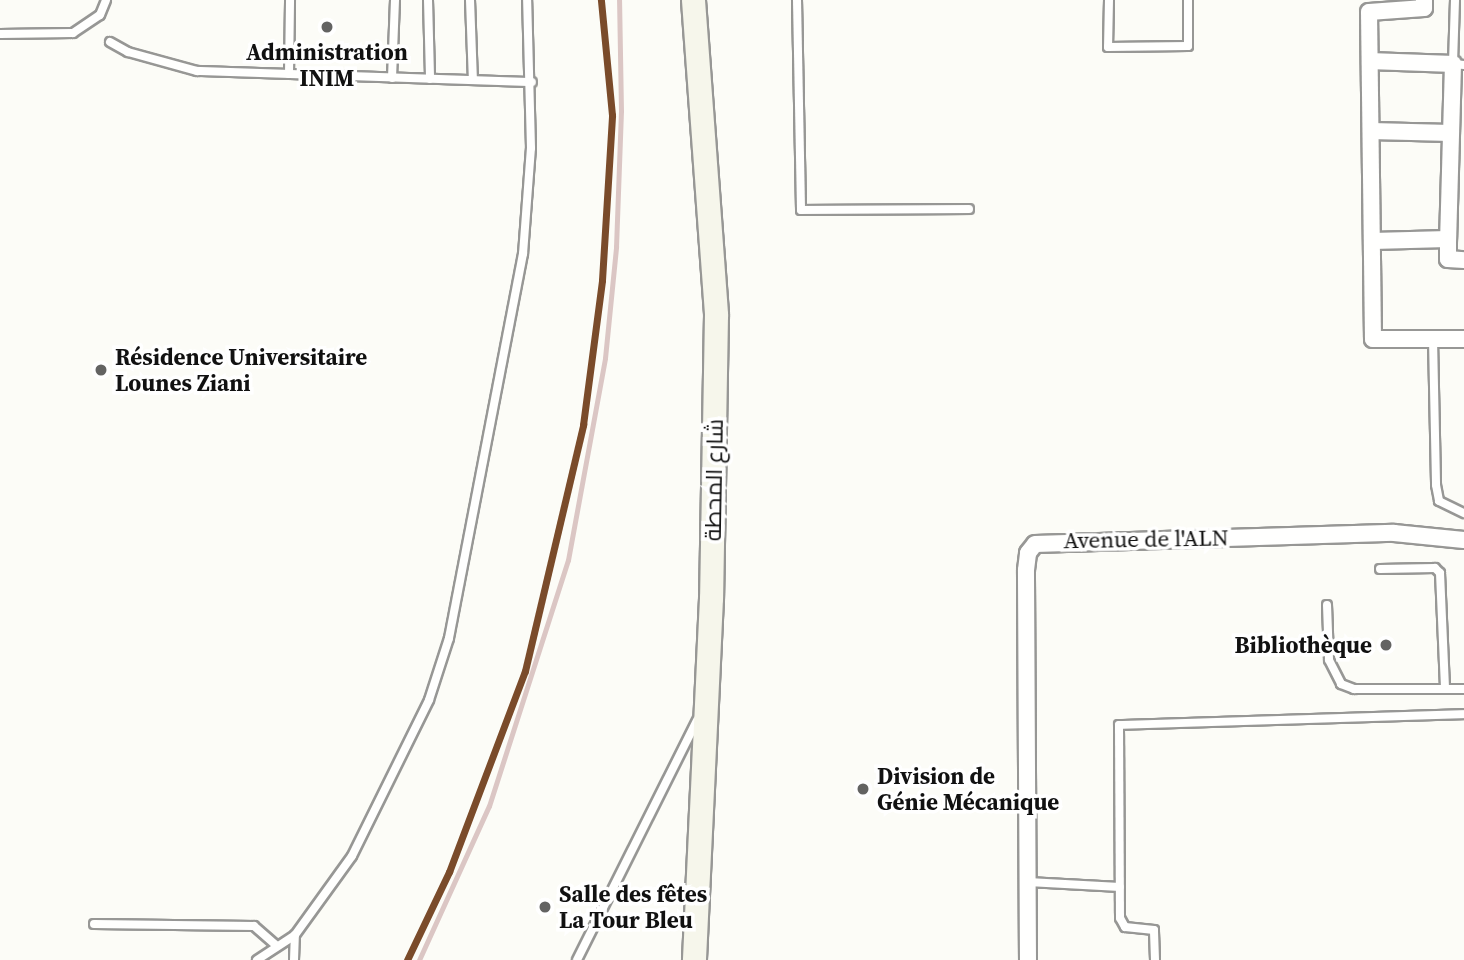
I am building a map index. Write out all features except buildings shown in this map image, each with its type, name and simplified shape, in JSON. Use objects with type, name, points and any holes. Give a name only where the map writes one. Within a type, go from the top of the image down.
[{"type":"main road","name":"شارع المحطة","points":[[693,0],[716,315],[706,702],[694,960]]},
{"type":"street","points":[[1424,0],[1424,8],[1369,12],[1374,339],[1464,339]]},
{"type":"street","points":[[1370,61],[1459,64],[1448,260],[1464,260]]},
{"type":"street","points":[[1371,131],[1455,126]]},
{"type":"street","points":[[1372,241],[1448,239]]},
{"type":"street","name":"Avenue de l'ALN","points":[[1028,960],[1026,570],[1028,553],[1035,544],[1394,533],[1464,540]]},
{"type":"lane","points":[[0,34],[73,33],[100,15],[106,0]]},
{"type":"lane","points":[[289,74],[290,0]]},
{"type":"lane","points":[[393,78],[395,0]]},
{"type":"lane","points":[[428,0],[430,79]]},
{"type":"lane","points":[[470,0],[473,80]]},
{"type":"lane","points":[[257,960],[295,935],[352,856],[397,772],[429,700],[449,638],[523,254],[532,82],[527,0]]},
{"type":"lane","points":[[797,0],[801,210],[969,209]]},
{"type":"lane","points":[[1108,0],[1108,47],[1122,47],[1188,46],[1188,0]]},
{"type":"lane","points":[[1455,0],[1459,64]]},
{"type":"lane","points":[[110,41],[128,52],[197,71],[532,82]]},
{"type":"lane","points":[[1433,339],[1436,485],[1439,501],[1464,513]]},
{"type":"lane","points":[[1380,569],[1435,568],[1440,573],[1445,689]]},
{"type":"lane","points":[[1327,605],[1329,660],[1340,684],[1354,689],[1464,688]]},
{"type":"lane","points":[[577,960],[706,702]]},
{"type":"lane","points":[[1155,960],[1154,930],[1125,927],[1121,918],[1119,725],[1464,714]]},
{"type":"lane","points":[[1028,883],[1121,887]]},
{"type":"lane","points":[[94,924],[254,926],[277,946]]},
{"type":"lane","points":[[294,960],[295,935]]},
{"type":"railway","points":[[419,960],[489,806],[568,560],[605,358],[616,247],[621,111],[619,0]]},
{"type":"transit line","points":[[407,960],[449,872],[525,671],[583,425],[602,280],[612,115],[601,0]]},
{"type":"place","name":"Administration INIM","points":[[327,27]]},
{"type":"place","name":"Résidence Universitaire Lounes Ziani","points":[[101,370]]},
{"type":"place","name":"Bibliothèque","points":[[1386,645]]},
{"type":"place","name":"Division de Génie Mécanique","points":[[863,789]]},
{"type":"place","name":"Salle des fêtes La Tour Bleu","points":[[545,907]]}]
